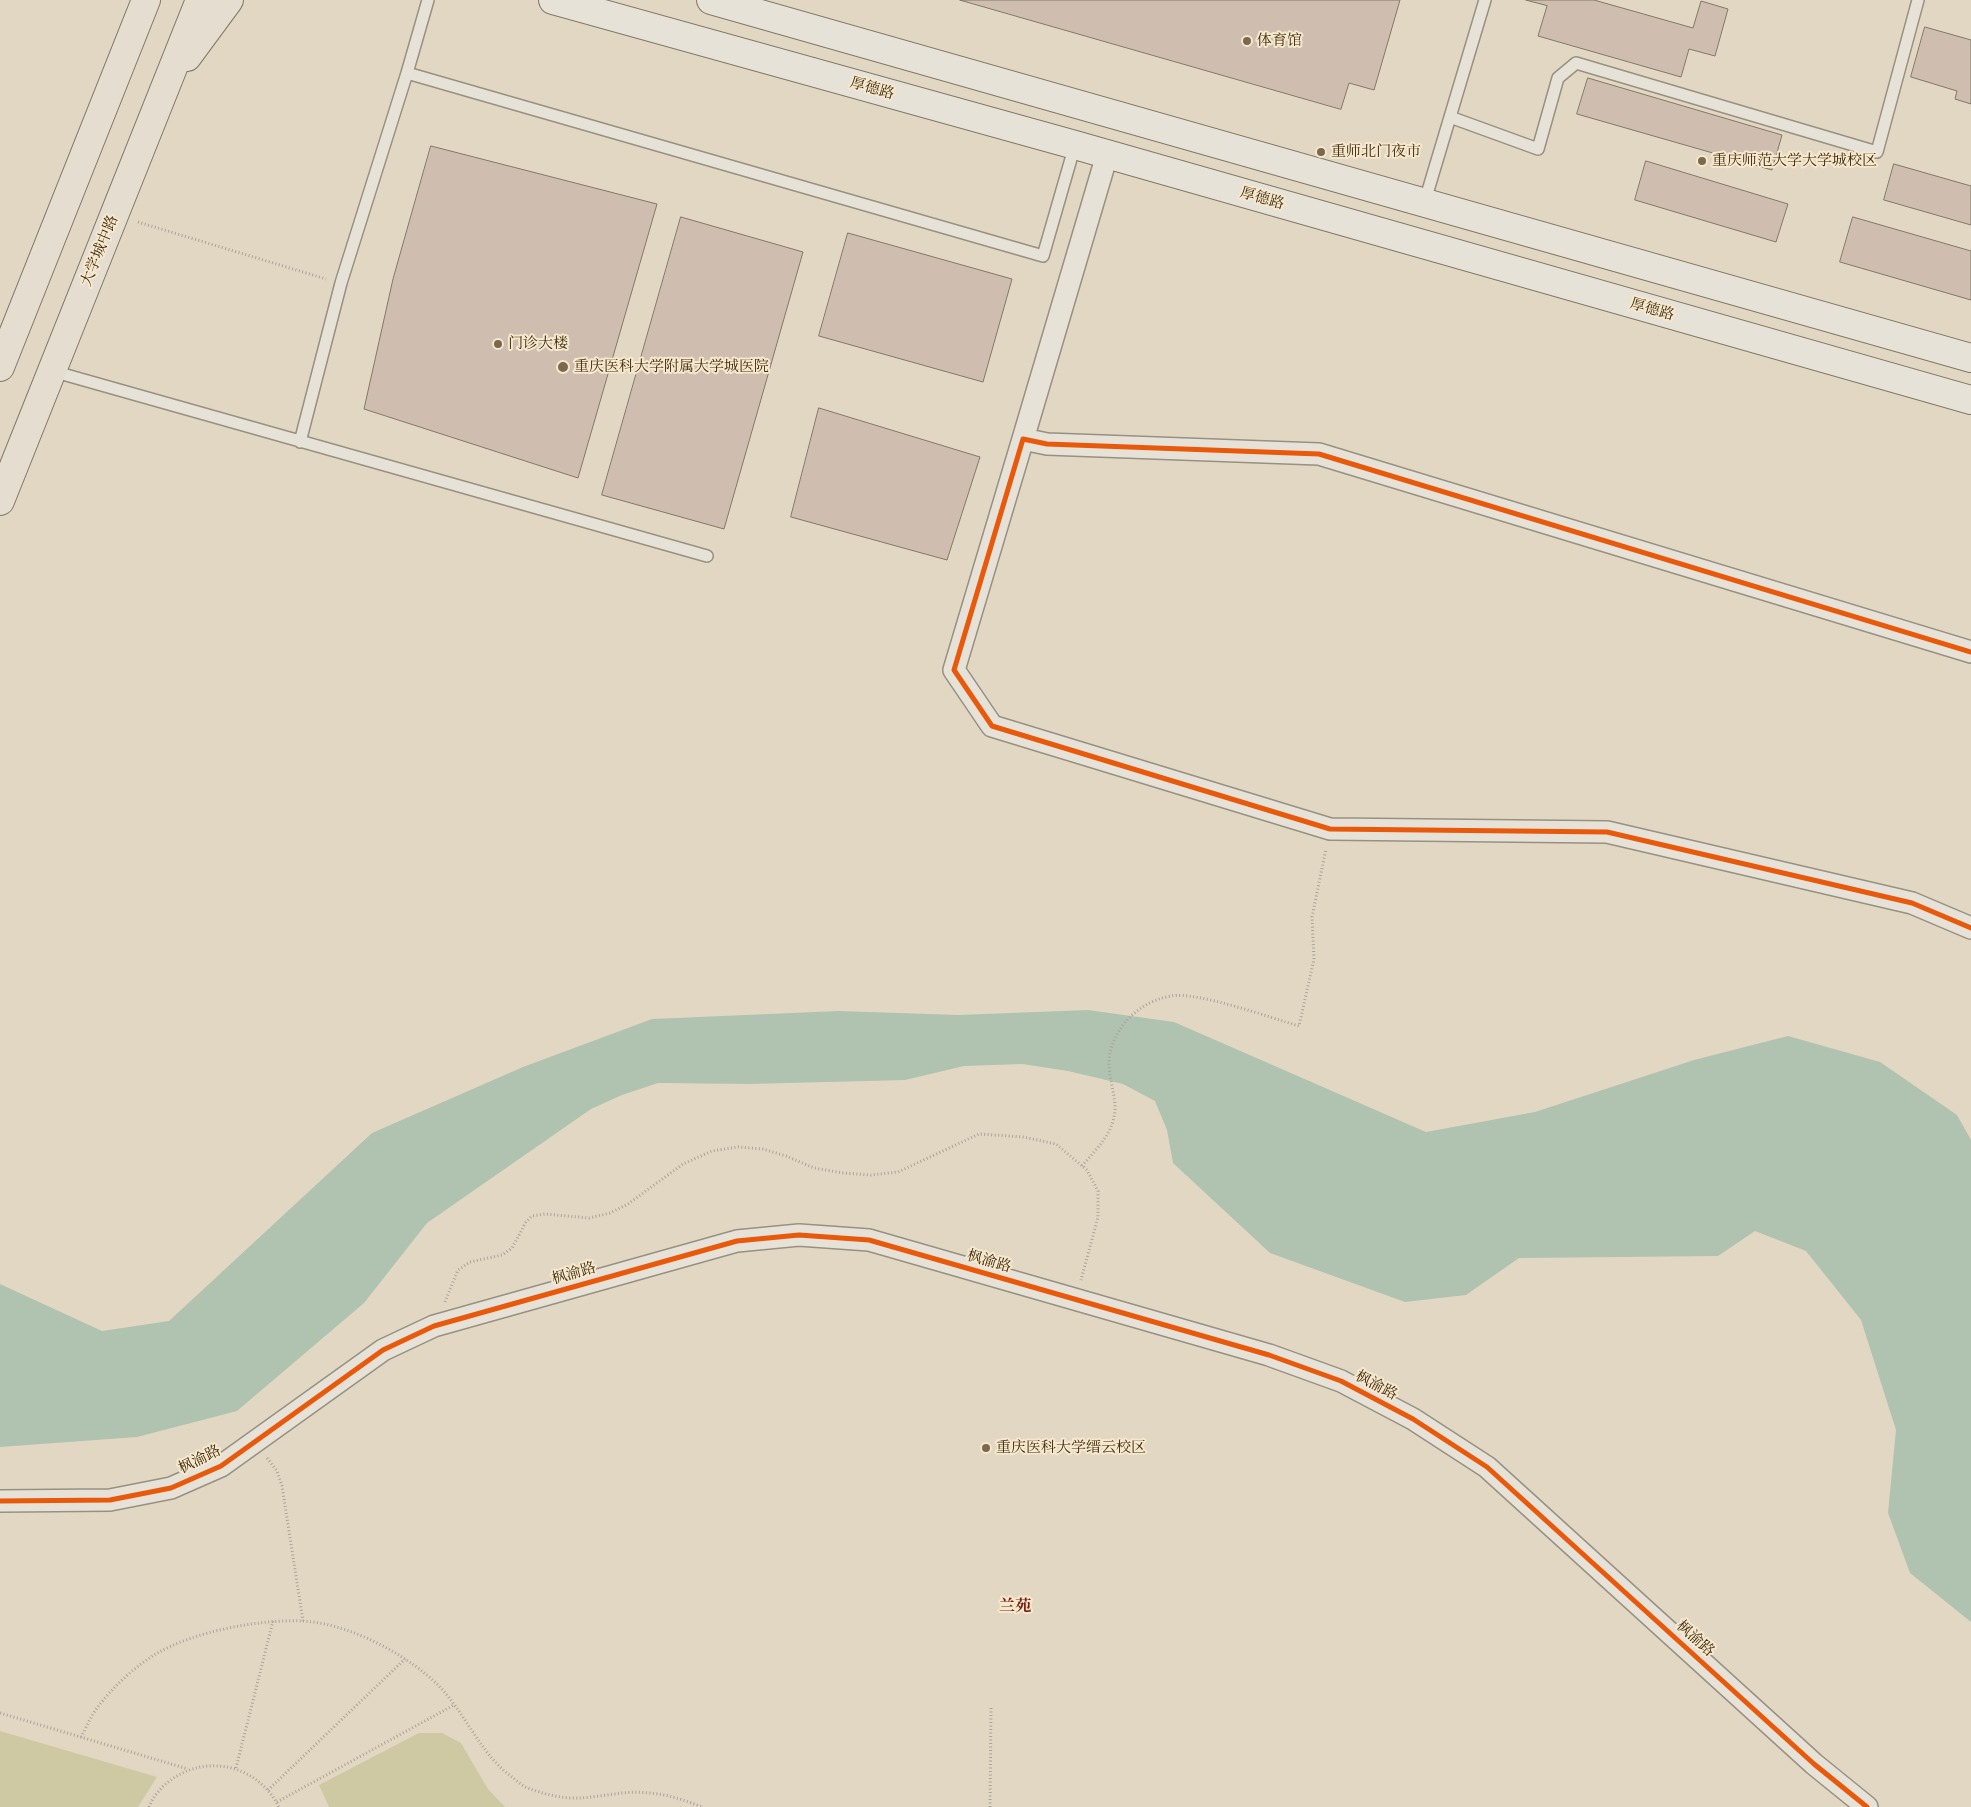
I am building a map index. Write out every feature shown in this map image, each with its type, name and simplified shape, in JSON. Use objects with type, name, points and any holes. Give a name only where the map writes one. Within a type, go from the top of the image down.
[{"type":"highway","points":[[0,367],[146,0]]},
{"type":"highway","name":"大学城中路","points":[[0,502],[200,0]]},
{"type":"highway","points":[[165,86],[229,0]]},
{"type":"main road","name":"厚德路","points":[[553,0],[1971,400]]},
{"type":"main road","points":[[711,0],[1971,358]]},
{"type":"street","points":[[1107,156],[954,670],[992,726],[1330,829],[1606,832],[1912,903],[1970,926]]},
{"type":"street","points":[[1023,439],[1047,444],[1319,454],[1971,652]]},
{"type":"street","name":"枫渝路","points":[[0,1501],[110,1500],[171,1488],[221,1466],[383,1350],[434,1326],[737,1241],[800,1235],[869,1240],[1268,1355],[1341,1382],[1413,1419],[1487,1468],[1814,1764],[1867,1807]]},
{"type":"lane","points":[[300,442],[341,283],[428,0]]},
{"type":"lane","points":[[1424,204],[1485,0]]},
{"type":"lane","points":[[1450,117],[1538,149],[1558,78],[1576,63],[1877,152],[1918,0]]},
{"type":"lane","points":[[406,73],[1043,256],[1075,146]]},
{"type":"lane","points":[[52,372],[707,556]]},
{"type":"path","points":[[114,215],[341,283]]},
{"type":"path","points":[[1082,1166],[1113,1126],[1115,1106],[1109,1063],[1113,1042],[1121,1027],[1137,1010],[1153,1001],[1172,996],[1200,998],[1299,1026],[1314,959],[1312,917],[1330,829]]},
{"type":"path","points":[[434,1326],[458,1270],[470,1262],[502,1255],[512,1248],[526,1222],[532,1216],[545,1214],[589,1218],[610,1213],[628,1204],[683,1164],[712,1151],[738,1147],[763,1149],[814,1168],[871,1175],[898,1172],[979,1134],[1023,1137],[1056,1144],[1087,1170],[1098,1191],[1098,1217],[1076,1300]]},
{"type":"path","points":[[254,1442],[276,1471],[282,1486],[303,1621]]},
{"type":"path","points":[[236,1768],[273,1621]]},
{"type":"path","points":[[81,1737],[97,1708],[136,1668],[156,1654],[189,1640],[222,1630],[273,1621],[303,1621],[355,1633],[405,1659],[430,1677],[454,1704],[482,1748],[506,1773],[526,1788],[553,1795],[578,1798],[646,1792],[677,1798],[702,1807]]},
{"type":"path","points":[[268,1790],[405,1659]]},
{"type":"path","points":[[276,1802],[454,1704]]},
{"type":"path","points":[[990,1807],[991,1708]]},
{"type":"path","points":[[0,1713],[188,1769]]},
{"type":"path","points":[[149,1807],[168,1782],[188,1769],[213,1765],[236,1768],[257,1779],[268,1790],[279,1807]]},
{"type":"shaded area","points":[[1088,1010],[1174,1022],[1426,1132],[1535,1112],[1694,1060],[1788,1036],[1880,1062],[1957,1115],[1971,1140],[1971,1622],[1910,1573],[1888,1513],[1896,1430],[1861,1320],[1806,1251],[1755,1231],[1718,1256],[1519,1258],[1466,1295],[1405,1302],[1270,1253],[1173,1163],[1167,1130],[1155,1101],[1123,1084],[1068,1071],[1022,1064],[964,1066],[905,1080],[749,1084],[658,1083],[622,1095],[591,1109],[427,1223],[364,1303],[237,1411],[137,1437],[0,1447],[0,1284],[102,1331],[169,1321],[372,1133],[523,1067],[652,1019],[839,1011],[959,1015]]},
{"type":"shaded area","points":[[0,1731],[157,1777],[138,1807],[0,1807]]},
{"type":"shaded area","points":[[419,1733],[442,1733],[461,1743],[488,1789],[505,1807],[329,1807],[319,1785]]},
{"type":"building","name":"体育馆","points":[[960,0],[1400,0],[1374,90],[1349,83],[1341,109]]},
{"type":"building","points":[[1526,0],[1594,0],[1693,28],[1701,1],[1728,9],[1715,56],[1689,49],[1681,77],[1538,36],[1547,6]]},
{"type":"building","points":[[1925,27],[1971,40],[1971,104],[1955,99],[1957,91],[1911,77]]},
{"type":"building","points":[[1588,78],[1782,135],[1772,170],[1577,114]]},
{"type":"building","name":"门诊大楼","points":[[431,146],[657,204],[578,478],[364,409],[393,279]]},
{"type":"building","points":[[1646,161],[1788,204],[1776,242],[1635,200]]},
{"type":"building","points":[[1894,164],[1971,186],[1971,225],[1884,200]]},
{"type":"building","points":[[681,217],[803,252],[724,529],[602,495]]},
{"type":"building","points":[[1853,217],[1971,251],[1971,300],[1840,262]]},
{"type":"building","points":[[848,233],[1012,279],[983,382],[819,336]]},
{"type":"building","points":[[819,408],[980,457],[947,560],[791,517]]},
{"type":"cycle path","points":[[1971,652],[1319,454],[1047,444],[1023,439],[954,670],[992,726],[1330,829],[1607,832],[1912,903],[1971,928]]},
{"type":"cycle path","points":[[0,1501],[110,1500],[171,1488],[221,1466],[383,1350],[434,1326],[737,1241],[799,1235],[869,1240],[1269,1355],[1341,1381],[1413,1419],[1487,1467],[1814,1764],[1867,1807]]},
{"type":"place","name":"体育馆","points":[[1247,41]]},
{"type":"place","name":"重师北门夜市","points":[[1321,152]]},
{"type":"place","name":"重庆师范大学大学城校区","points":[[1702,161]]},
{"type":"place","name":"门诊大楼","points":[[498,344]]},
{"type":"place","name":"重庆医科大学附属大学城医院","points":[[563,367]]},
{"type":"place","name":"重庆医科大学缙云校区","points":[[986,1448]]},
{"type":"district","name":"兰苑","points":[[1015,1607]]}]
